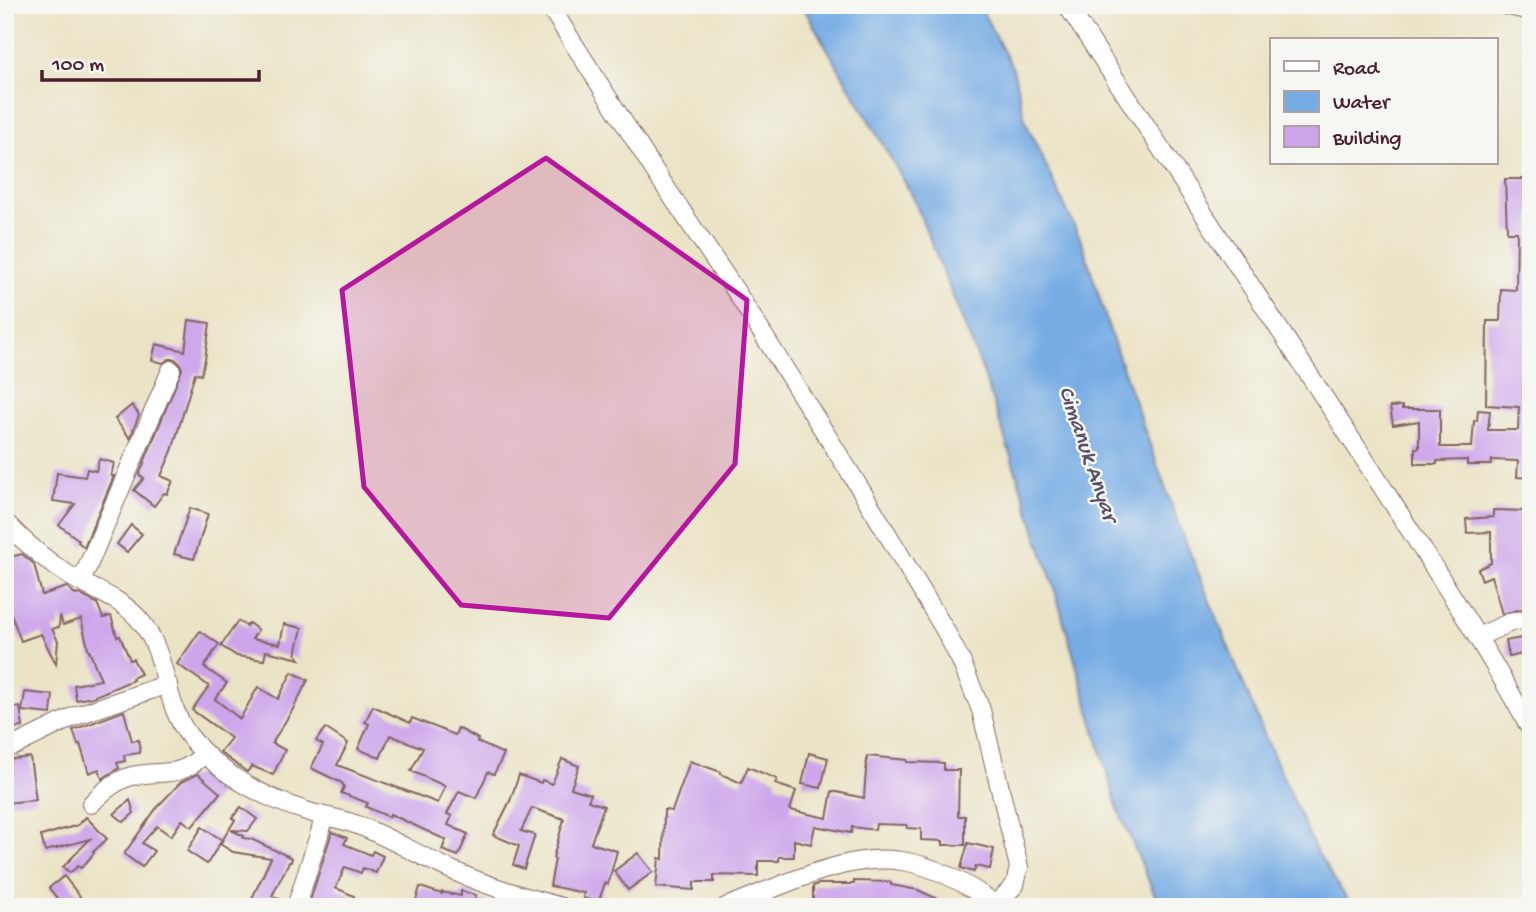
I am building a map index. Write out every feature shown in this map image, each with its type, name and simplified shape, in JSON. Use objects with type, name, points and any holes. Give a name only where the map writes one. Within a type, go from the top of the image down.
[{"type":"street","points":[[549,5],[656,173],[735,290],[910,571],[961,661],[981,710],[1018,867],[1015,885],[996,906],[968,887],[931,869],[904,861],[869,860],[846,865],[726,907]]},
{"type":"street","points":[[1067,5],[1294,350],[1478,637],[1531,730]]},
{"type":"street","points":[[1504,5],[1531,11]]},
{"type":"street","points":[[81,582],[171,370]]},
{"type":"street","points":[[5,522],[46,560],[117,600],[146,627],[155,642],[181,725],[204,754],[248,787],[265,796],[323,816],[360,825],[456,872],[509,893],[561,907]]},
{"type":"street","points":[[1478,637],[1513,621],[1531,620]]},
{"type":"street","points":[[13,746],[75,716],[168,684]]},
{"type":"street","points":[[91,804],[102,792],[130,777],[184,769],[193,765],[204,754]]},
{"type":"street","points":[[296,907],[323,816]]},
{"type":"highlighted area","points":[[546,158],[747,300],[735,464],[609,618],[461,605],[364,487],[342,290]]},
{"type":"water","name":"Cimanuk Anyar","points":[[802,5],[979,5],[1013,69],[1026,123],[1083,245],[1113,341],[1179,526],[1264,734],[1314,847],[1352,907],[1160,907],[1117,807],[1054,587],[982,369],[912,195]]},
{"type":"building","points":[[1505,179],[1531,179],[1531,289],[1527,358],[1531,358],[1531,478],[1517,477],[1518,461],[1492,460],[1491,465],[1467,465],[1467,460],[1415,464],[1415,448],[1419,448],[1419,421],[1393,425],[1390,407],[1440,409],[1440,447],[1472,447],[1474,421],[1477,421],[1478,410],[1490,411],[1488,430],[1518,430],[1519,407],[1486,405],[1487,321],[1500,321],[1501,289],[1516,290],[1517,232],[1507,232]]},
{"type":"building","points":[[189,320],[210,323],[205,359],[201,375],[195,373],[172,451],[161,476],[173,481],[167,494],[164,493],[154,506],[134,490],[144,478],[139,475],[182,369],[175,359],[163,363],[152,360],[156,344],[185,351]]},
{"type":"building","points":[[132,405],[139,415],[130,438],[115,419]]},
{"type":"building","points":[[99,459],[114,463],[111,476],[114,476],[84,547],[59,525],[75,504],[53,501],[57,473],[85,477],[87,469],[96,471]]},
{"type":"building","points":[[190,508],[208,514],[194,559],[174,554]]},
{"type":"building","points":[[1493,510],[1526,511],[1525,557],[1531,553],[1531,607],[1502,614],[1491,576],[1482,580],[1478,569],[1491,563],[1491,532],[1467,533],[1466,519],[1493,517]]},
{"type":"building","points":[[131,525],[142,534],[127,552],[117,544]]},
{"type":"building","points":[[22,554],[34,564],[42,595],[67,587],[76,595],[97,603],[103,618],[111,616],[117,637],[120,636],[130,660],[133,659],[141,674],[93,697],[76,700],[74,685],[101,680],[88,648],[81,619],[63,625],[60,615],[59,627],[52,629],[58,641],[56,664],[41,634],[21,641],[5,598],[5,578],[10,577],[6,558]]},
{"type":"building","points":[[238,621],[246,626],[249,623],[258,630],[252,639],[280,644],[284,624],[302,628],[296,654],[300,659],[266,651],[264,660],[237,656],[221,646]]},
{"type":"building","points":[[200,631],[219,644],[204,667],[227,683],[215,699],[240,719],[258,687],[278,699],[292,672],[308,680],[272,743],[285,750],[273,775],[252,766],[247,772],[222,754],[220,752],[231,738],[192,710],[209,686],[177,664]]},
{"type":"building","points":[[1531,636],[1531,652],[1509,657],[1506,641]]},
{"type":"building","points":[[25,692],[53,695],[51,714],[22,711]]},
{"type":"building","points":[[373,706],[410,723],[412,718],[455,735],[458,728],[478,739],[477,742],[504,754],[494,774],[488,772],[476,798],[459,791],[447,814],[452,816],[448,825],[468,834],[458,856],[442,850],[446,840],[390,814],[389,817],[366,807],[368,803],[341,793],[344,787],[342,783],[311,768],[323,745],[316,741],[325,728],[348,743],[337,765],[438,803],[445,786],[411,771],[423,748],[390,735],[380,758],[358,749],[369,724],[365,722]]},
{"type":"building","points":[[20,707],[23,727],[5,729],[5,709]]},
{"type":"building","points":[[124,711],[132,741],[139,740],[140,753],[124,755],[125,761],[117,763],[119,768],[102,779],[99,769],[89,773],[73,730]]},
{"type":"building","points":[[809,753],[828,758],[821,788],[802,784]]},
{"type":"building","points":[[867,756],[907,762],[944,763],[944,770],[959,770],[958,816],[965,816],[965,845],[943,845],[943,841],[921,840],[921,829],[907,828],[907,825],[876,824],[875,830],[852,827],[851,833],[815,826],[811,844],[794,840],[794,857],[779,857],[779,861],[758,861],[758,876],[714,875],[714,882],[694,882],[694,890],[656,887],[659,858],[663,859],[664,810],[672,811],[690,761],[721,772],[741,783],[748,767],[777,779],[775,784],[796,791],[790,810],[827,818],[832,791],[864,798]]},
{"type":"building","points":[[30,757],[36,800],[5,803],[5,760]]},
{"type":"building","points":[[562,759],[579,766],[571,788],[591,794],[588,801],[604,806],[591,843],[617,851],[608,884],[605,883],[598,903],[583,898],[584,893],[550,886],[553,858],[564,819],[532,808],[521,831],[535,835],[524,869],[513,865],[519,846],[493,835],[519,775],[552,784]]},
{"type":"building","points":[[198,774],[220,793],[192,827],[182,820],[171,836],[157,826],[142,843],[154,851],[142,867],[124,854],[158,806],[181,782]]},
{"type":"building","points":[[130,800],[134,813],[124,822],[114,814]]},
{"type":"building","points":[[241,807],[257,819],[248,831],[231,830],[244,836],[243,838],[292,858],[272,896],[286,902],[285,907],[248,907],[271,858],[233,852],[220,844],[235,820],[232,818]]},
{"type":"building","points":[[86,817],[107,839],[81,868],[78,866],[70,873],[63,867],[90,839],[45,851],[41,836],[78,825]]},
{"type":"building","points":[[202,827],[222,840],[207,864],[187,851]]},
{"type":"building","points":[[332,832],[347,838],[344,844],[371,855],[373,851],[383,856],[376,873],[363,868],[361,873],[345,867],[336,888],[354,896],[350,907],[308,907]]},
{"type":"building","points":[[968,843],[994,849],[990,869],[976,866],[974,872],[961,868]]},
{"type":"building","points":[[638,853],[653,872],[628,890],[614,871]]},
{"type":"building","points":[[64,876],[88,907],[64,907],[49,888]]},
{"type":"building","points":[[854,881],[891,882],[891,885],[918,890],[955,907],[813,907],[813,886],[854,884]]},
{"type":"building","points":[[420,887],[442,894],[461,896],[461,891],[476,895],[475,899],[488,902],[487,907],[414,907]]}]
